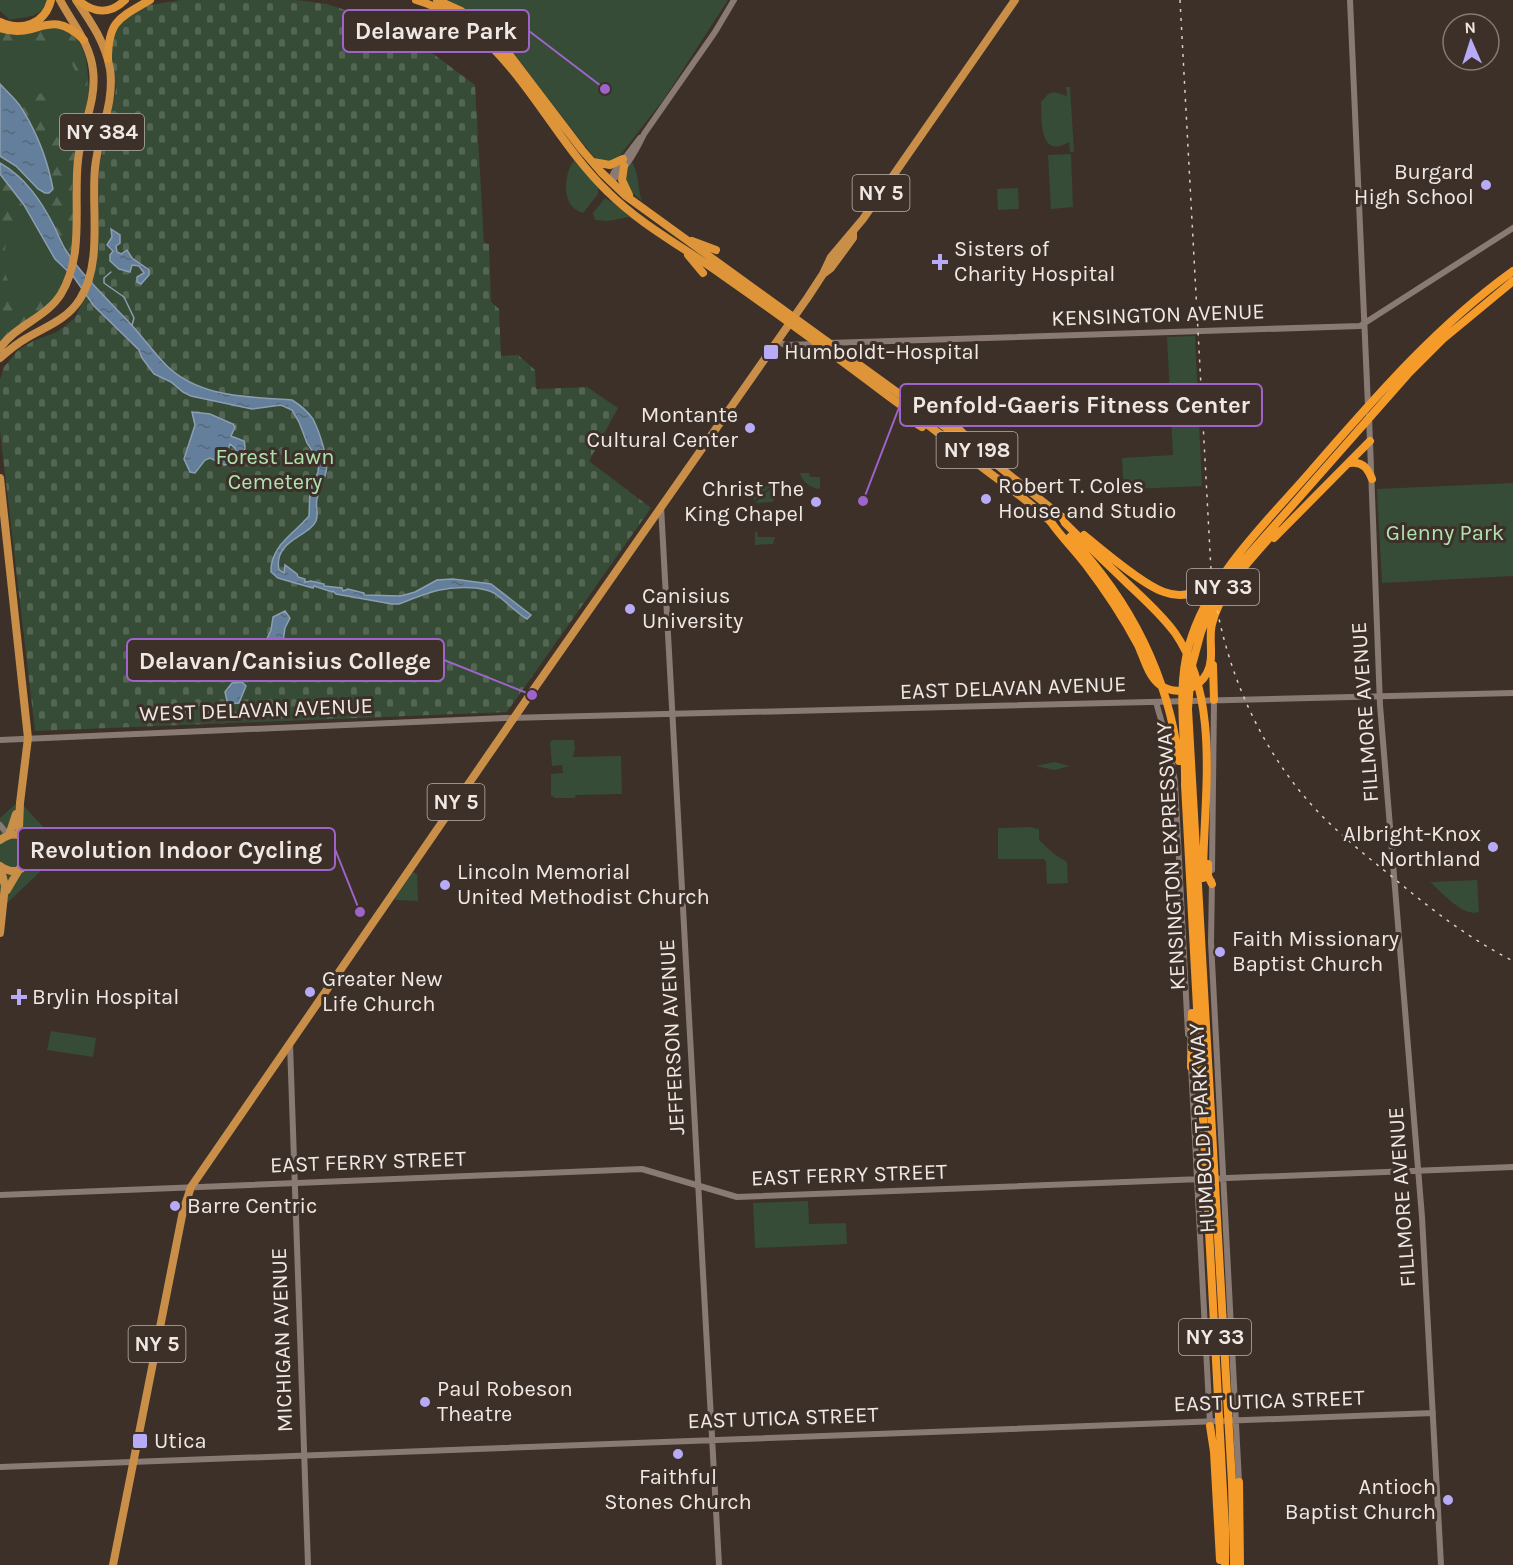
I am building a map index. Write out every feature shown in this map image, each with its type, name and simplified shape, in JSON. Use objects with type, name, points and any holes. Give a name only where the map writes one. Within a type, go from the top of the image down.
[{"type":"highway","points":[[0,22],[21,26],[36,22],[48,10],[51,0]]},
{"type":"highway","points":[[77,0],[90,8],[103,11],[114,9],[125,0]]},
{"type":"highway","points":[[108,59],[108,42],[112,28],[123,17],[150,0]]},
{"type":"highway","name":"NY 198","points":[[416,0],[438,8],[457,19],[488,43],[511,69],[584,166],[605,189],[683,249],[725,276],[1014,489],[1051,522]]},
{"type":"highway","name":"NY 198","points":[[437,0],[460,11],[499,41],[610,182],[685,240],[992,461],[1062,518]]},
{"type":"highway","points":[[0,28],[18,32],[60,24],[73,29],[84,40]]},
{"type":"highway","points":[[592,161],[610,165],[623,163],[622,182],[633,201]]},
{"type":"highway","points":[[685,240],[696,241],[716,250]]},
{"type":"highway","points":[[683,249],[703,273]]},
{"type":"highway","name":"KENSINGTON EXPRESSWAY","points":[[1223,1565],[1223,1481],[1185,785],[1182,695],[1185,662],[1198,621],[1224,572],[1402,368],[1448,323],[1513,271]]},
{"type":"highway","name":"KENSINGTON EXPRESSWAY","points":[[1234,1565],[1234,1529],[1188,709],[1190,673],[1196,645],[1210,610],[1228,580],[1335,457],[1408,374],[1443,339],[1513,281]]},
{"type":"highway","points":[[903,415],[938,438],[949,441]]},
{"type":"highway","points":[[945,416],[992,461]]},
{"type":"highway","points":[[1258,552],[1265,548],[1350,463],[1370,439]]},
{"type":"highway","points":[[1214,700],[1210,633],[1214,615],[1229,588],[1326,471],[1335,457]]},
{"type":"highway","points":[[1350,463],[1357,462],[1363,465],[1369,471],[1372,479]]},
{"type":"highway","points":[[1062,518],[1147,583],[1166,593],[1180,595],[1193,592],[1224,572]]},
{"type":"highway","points":[[1062,518],[1065,524],[1148,602],[1174,632],[1196,675],[1205,715],[1205,804],[1200,907]]},
{"type":"highway","points":[[1051,522],[1113,602],[1151,674],[1163,686],[1179,691],[1195,687],[1209,670],[1211,658]]},
{"type":"highway","points":[[1051,522],[1067,534],[1103,576],[1145,642],[1170,708],[1185,785]]},
{"type":"highway","points":[[1205,804],[1208,876],[1212,884]]},
{"type":"highway","points":[[1191,1067],[1194,982]]},
{"type":"highway","points":[[1211,1422],[1223,1565]]},
{"type":"highway","points":[[1239,1482],[1240,1565]]},
{"type":"main road","name":"NY 384","points":[[0,348],[10,337],[49,309],[60,295],[68,279],[74,254],[78,159],[92,101],[94,82],[90,55],[84,40],[60,0]]},
{"type":"main road","name":"NY 384","points":[[0,358],[19,343],[63,318],[82,297],[90,273],[95,238],[95,167],[110,98],[108,59],[96,28],[77,0]]},
{"type":"main road","name":"NY 5","points":[[113,1565],[184,1206],[191,1187],[796,312],[853,238],[852,232],[1015,0]]},
{"type":"main road","points":[[0,478],[28,738],[19,824],[22,838],[28,846],[29,855],[11,882],[5,897]]},
{"type":"main road","points":[[0,840],[8,835],[20,803]]},
{"type":"main road","points":[[8,835],[22,838]]},
{"type":"main road","points":[[0,866],[9,870],[20,868]]},
{"type":"main road","points":[[0,866],[5,879],[0,933]]},
{"type":"street","points":[[605,189],[616,177],[634,143],[644,134],[715,32],[734,0]]},
{"type":"street","name":"FILLMORE AVENUE","points":[[1350,0],[1380,696],[1419,1170],[1441,1565]]},
{"type":"street","name":"KENSINGTON AVENUE","points":[[777,341],[786,345],[1360,326],[1513,228]]},
{"type":"street","points":[[1364,306],[1370,313],[1383,311]]},
{"type":"street","name":"JEFFERSON AVENUE","points":[[661,506],[719,1565]]},
{"type":"street","name":"EAST DELAVAN AVENUE","points":[[514,718],[1513,693]]},
{"type":"street","name":"HUMBOLDT PARKWAY","points":[[1214,700],[1215,754],[1210,942],[1239,1482]]},
{"type":"street","name":"HUMBOLDT PARKWAY","points":[[1158,701],[1170,752],[1174,782],[1199,1179],[1211,1422]]},
{"type":"street","name":"WEST DELAVAN AVENUE","points":[[0,740],[514,718]]},
{"type":"street","points":[[0,825],[8,835]]},
{"type":"street","name":"MICHIGAN AVENUE","points":[[290,1042],[308,1565]]},
{"type":"street","name":"EAST FERRY STREET","points":[[0,1195],[642,1169],[737,1197],[1513,1167]]},
{"type":"street","name":"EAST UTICA STREET","points":[[0,1467],[135,1460],[1433,1413]]},
{"type":"green space","points":[[0,0],[47,0],[45,6],[37,14],[10,20],[0,11]]},
{"type":"green space","name":"Forest Lawn Cemetery","points":[[181,0],[296,0],[327,4],[370,18],[432,53],[475,85],[484,243],[489,244],[491,302],[499,309],[501,356],[518,355],[535,370],[536,389],[587,387],[618,408],[589,461],[651,508],[507,712],[35,731],[0,431],[0,380],[4,367],[18,350],[33,341],[57,332],[75,318],[86,295],[98,234],[99,168],[116,89],[111,54],[112,35],[122,21],[136,11],[150,5]]},
{"type":"green space","points":[[443,0],[728,0],[664,99],[615,162],[596,160],[514,55]]},
{"type":"green space","points":[[55,24],[78,39],[86,57],[89,87],[68,266],[62,286],[52,302],[0,343],[0,31],[21,33]]},
{"type":"green space","points":[[51,28],[64,29],[59,40],[54,44],[48,46],[46,42],[35,41],[2,48],[0,46],[0,31],[17,35],[40,30],[47,31]]},
{"type":"green space","points":[[67,30],[79,45],[86,62],[88,80],[72,176],[73,226],[70,255],[45,208],[45,194],[49,194],[53,189],[51,177],[40,144],[18,101],[21,97],[30,98],[32,95],[42,93],[51,103],[50,115],[53,120],[59,120],[77,106],[80,88],[66,48]]},
{"type":"green space","points":[[1066,87],[1070,87],[1074,152],[1070,152],[1069,142],[1052,146],[1047,142],[1042,127],[1041,102],[1048,94],[1054,92],[1067,96]]},
{"type":"green space","points":[[1071,154],[1073,207],[1051,209],[1048,155]]},
{"type":"green space","points":[[574,160],[598,188],[598,194],[583,213],[571,205],[566,190],[570,166]]},
{"type":"green space","points":[[632,162],[642,201],[627,189],[625,173]]},
{"type":"green space","points":[[0,175],[25,209],[20,211],[19,218],[7,240],[4,258],[6,275],[19,297],[19,303],[38,297],[52,302],[0,344]]},
{"type":"green space","points":[[1018,188],[1019,209],[998,210],[997,189]]},
{"type":"green space","points":[[605,198],[626,211],[648,230],[629,217],[608,221],[595,220],[593,213]]},
{"type":"green space","points":[[1195,336],[1202,486],[1130,489],[1123,478],[1122,458],[1173,455],[1167,337]]},
{"type":"green space","points":[[800,473],[809,473],[810,477],[820,477],[820,489],[803,480]]},
{"type":"green space","name":"Glenny Park","points":[[1513,483],[1513,576],[1382,583],[1377,489]]},
{"type":"green space","points":[[753,486],[771,486],[754,501]]},
{"type":"green space","points":[[774,487],[774,500],[772,502],[755,503]]},
{"type":"green space","points":[[755,532],[758,537],[775,537],[773,544],[755,545]]},
{"type":"green space","points":[[574,740],[573,757],[621,756],[622,794],[576,795],[575,798],[555,798],[551,795],[551,774],[563,773],[562,765],[552,766],[550,742]]},
{"type":"green space","points":[[1054,762],[1070,766],[1054,770],[1036,766]]},
{"type":"green space","points":[[19,801],[64,849],[4,906],[0,901],[0,818]]},
{"type":"green space","points":[[998,828],[1039,829],[1039,840],[1067,862],[1068,883],[1047,884],[1044,859],[998,859]]},
{"type":"green space","points":[[413,872],[417,874],[418,901],[396,900],[395,898]]},
{"type":"green space","points":[[1477,880],[1479,912],[1473,913],[1453,903],[1430,882]]},
{"type":"green space","points":[[51,1031],[96,1038],[93,1057],[47,1050]]},
{"type":"green space","points":[[808,1201],[809,1224],[846,1223],[847,1244],[755,1248],[753,1203]]},
{"type":"water","points":[[0,84],[20,106],[37,138],[51,179],[53,189],[49,193],[38,189],[16,166],[0,156]]},
{"type":"water","points":[[0,163],[18,176],[39,200],[65,249],[93,285],[167,366],[180,377],[226,394],[292,400],[313,419],[323,445],[327,466],[317,499],[317,519],[281,552],[279,570],[284,573],[285,565],[298,577],[305,579],[305,582],[311,581],[324,584],[324,586],[342,588],[343,591],[348,589],[364,593],[364,595],[401,596],[415,592],[437,580],[453,579],[491,584],[531,615],[527,619],[494,593],[476,588],[445,589],[399,604],[392,604],[336,594],[333,591],[278,578],[271,572],[272,563],[279,547],[309,516],[310,490],[318,472],[319,461],[307,443],[292,410],[281,405],[252,409],[191,396],[171,382],[154,374],[139,350],[94,306],[73,276],[55,259],[24,205],[0,174]]},
{"type":"water","points":[[111,229],[120,235],[120,243],[116,246],[117,252],[121,254],[127,250],[132,258],[149,270],[149,275],[141,284],[137,282],[137,277],[144,273],[139,266],[132,265],[130,272],[119,269],[110,261],[113,251],[107,245],[112,237]]},
{"type":"water","points":[[192,412],[210,414],[233,424],[235,427],[231,436],[245,443],[241,457],[230,444],[227,453],[228,464],[225,465],[210,458],[205,460],[195,473],[190,472],[184,459],[195,425]]},
{"type":"water","points":[[285,611],[290,618],[285,628],[283,642],[287,646],[281,648],[276,669],[266,670],[260,654],[271,630],[273,617]]},
{"type":"water","points":[[242,682],[246,686],[239,703],[230,704],[225,692],[232,683]]},
{"type":"waterway","points":[[111,272],[104,278],[104,283],[124,297],[134,318],[132,325]]},
{"type":"railway","points":[[1180,0],[1211,570],[1223,637],[1233,670],[1246,702],[1278,762],[1321,815],[1363,853],[1434,910],[1464,932],[1513,961]]},
{"type":"place","name":"Delaware Park","points":[[605,89]]},
{"type":"place","name":"Burgard High School","points":[[1486,185]]},
{"type":"place","name":"Sisters of Charity Hospital","points":[[940,262]]},
{"type":"place","name":"Humboldt–Hospital","points":[[771,352]]},
{"type":"place","name":"Montante Cultural Center","points":[[750,428]]},
{"type":"place","name":"Robert T. Coles House and Studio","points":[[986,499]]},
{"type":"place","name":"Penfold-Gaeris Fitness Center","points":[[863,501]]},
{"type":"place","name":"Christ The King Chapel","points":[[816,502]]},
{"type":"place","name":"Canisius University","points":[[630,609]]},
{"type":"place","name":"Delavan/Canisius College","points":[[532,695]]},
{"type":"place","name":"Albright-Knox Northland","points":[[1493,847]]},
{"type":"place","name":"Lincoln Memorial United Methodist Church","points":[[445,885]]},
{"type":"place","name":"Revolution Indoor Cycling","points":[[360,912]]},
{"type":"place","name":"Faith Missionary Baptist Church","points":[[1220,952]]},
{"type":"place","name":"Greater New Life Church","points":[[310,992]]},
{"type":"place","name":"Brylin Hospital","points":[[19,997]]},
{"type":"place","name":"Barre Centric","points":[[175,1206]]},
{"type":"place","name":"Paul Robeson Theatre","points":[[425,1402]]},
{"type":"place","name":"Utica","points":[[140,1441]]},
{"type":"place","name":"Faithful Stones Church","points":[[678,1454]]},
{"type":"place","name":"Antioch Baptist Church","points":[[1448,1500]]}]
